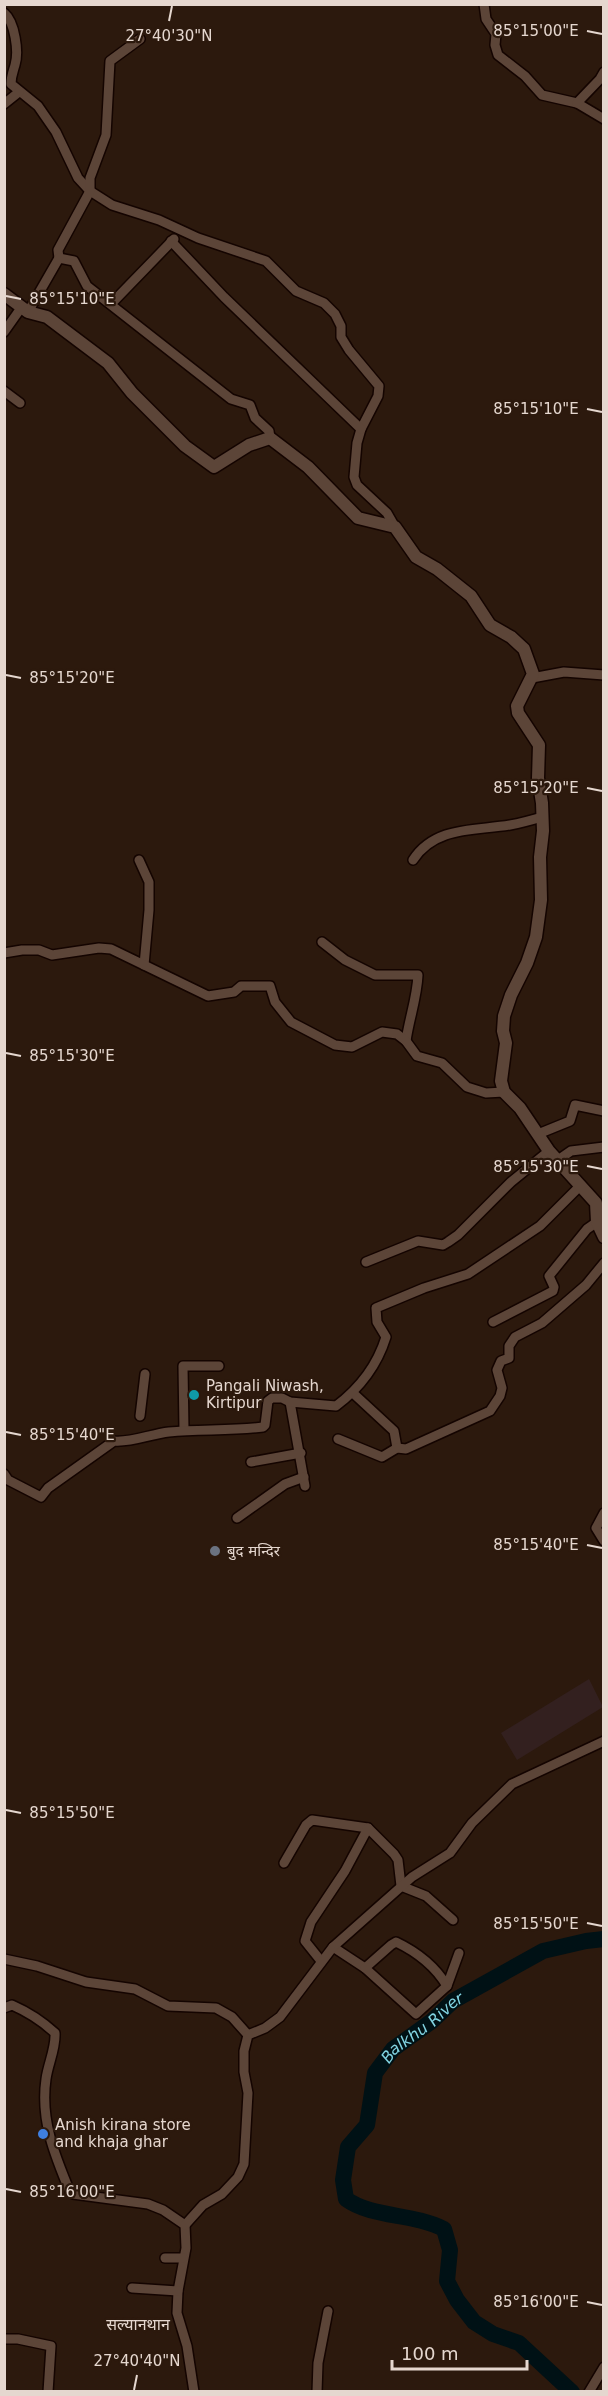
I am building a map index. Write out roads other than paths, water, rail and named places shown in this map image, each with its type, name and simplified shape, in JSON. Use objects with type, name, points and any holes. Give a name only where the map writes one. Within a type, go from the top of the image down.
[{"type":"street","points":[[484,4],[486,19],[496,34],[495,45],[498,55],[525,76],[542,95],[577,103],[603,119]]},
{"type":"street","points":[[4,13],[12,24],[18,50],[11,84],[38,106],[56,132],[78,178],[90,191],[112,205],[159,220],[266,261],[297,291],[324,303],[335,314],[341,326],[341,337],[379,386],[378,396],[361,429],[354,464],[354,477],[357,485],[387,513],[416,557],[454,581],[471,596],[490,625],[511,637],[524,649],[533,674],[532,678],[564,672],[603,675]]},
{"type":"street","points":[[4,332],[25,310],[59,258],[58,250],[90,191],[90,178],[106,135],[110,61],[140,39]]},
{"type":"street","points":[[577,103],[600,79],[603,72]]},
{"type":"street","points":[[4,104],[19,92]]},
{"type":"street","points":[[111,304],[182,230]]},
{"type":"street","points":[[171,241],[224,297],[361,429]]},
{"type":"street","points":[[59,258],[74,261],[87,286],[231,399],[250,405],[255,418],[269,431],[270,438],[308,467],[358,518],[395,527]]},
{"type":"street","points":[[4,294],[25,310],[47,317],[108,363],[132,393],[185,446],[214,467],[249,445],[270,438]]},
{"type":"street","points":[[4,391],[20,403]]},
{"type":"street","points":[[533,674],[517,706],[518,713],[539,745],[538,778],[542,818],[541,900],[538,928],[527,963],[511,995],[504,1016],[503,1031],[506,1043],[501,1081],[504,1092],[520,1107],[554,1156],[596,1203],[597,1222],[603,1237]]},
{"type":"street","points":[[413,860],[421,847],[441,837],[463,830],[510,825],[542,818]]},
{"type":"street","points":[[139,860],[149,882],[144,965]]},
{"type":"street","points":[[322,942],[345,960],[375,975],[418,975],[417,998],[408,1023],[406,1041]]},
{"type":"street","points":[[4,953],[39,950],[52,955],[99,948],[111,949],[207,996],[234,992],[241,986],[270,986],[275,1002],[291,1022],[335,1045],[352,1047],[382,1032],[397,1034],[406,1041],[417,1056],[442,1064],[466,1087],[486,1093],[504,1092]]},
{"type":"street","points":[[538,1134],[570,1120],[575,1105],[603,1111]]},
{"type":"street","points":[[366,1262],[418,1240],[443,1245],[458,1234],[504,1188],[554,1156],[571,1151],[603,1147]]},
{"type":"street","points":[[4,1474],[8,1480],[42,1497],[48,1488],[107,1444],[142,1436],[184,1431],[263,1427],[270,1398],[336,1406],[354,1394],[380,1358],[386,1337],[377,1322],[376,1308],[424,1288],[468,1274],[540,1226],[581,1185]]},
{"type":"street","points":[[493,1322],[553,1291],[554,1287],[549,1276],[587,1229],[597,1222]]},
{"type":"street","points":[[338,1439],[382,1457],[397,1448],[406,1449],[490,1411],[500,1396],[502,1388],[497,1370],[501,1361],[509,1358],[511,1341],[514,1337],[542,1323],[586,1285],[603,1263]]},
{"type":"street","points":[[184,1431],[183,1366],[219,1366]]},
{"type":"street","points":[[140,1416],[145,1374]]},
{"type":"street","points":[[354,1394],[394,1431],[397,1448]]},
{"type":"street","points":[[237,1518],[285,1484],[304,1481],[290,1402]]},
{"type":"street","points":[[251,1462],[300,1453]]},
{"type":"street","points":[[603,1513],[596,1528],[603,1541]]},
{"type":"street","points":[[248,2035],[265,2028],[280,2017],[333,1947],[401,1886],[450,1853],[472,1823],[512,1784],[603,1741]]},
{"type":"street","points":[[284,1863],[306,1825],[312,1820],[368,1828],[394,1854],[399,1866],[401,1886]]},
{"type":"street","points":[[321,1961],[305,1941],[311,1922],[345,1871],[368,1828]]},
{"type":"street","points":[[401,1886],[426,1896],[453,1920]]},
{"type":"street","points":[[365,1968],[396,1942],[439,1972],[447,1986]]},
{"type":"street","points":[[333,1947],[365,1968],[417,2014],[447,1986],[459,1953]]},
{"type":"street","points":[[4,1959],[38,1966],[86,1982],[135,1989],[168,2006],[216,2008],[232,2017],[248,2035]]},
{"type":"street","points":[[5,2007],[12,2005],[19,2007],[55,2033],[44,2100],[48,2133],[70,2192],[148,2204],[163,2210],[185,2225]]},
{"type":"street","points":[[194,2391],[187,2346],[177,2313],[178,2291],[186,2248],[185,2225],[203,2205],[222,2194],[237,2177],[244,2164],[248,2093],[244,2072],[244,2051],[248,2035]]},
{"type":"street","points":[[165,2258],[183,2258]]},
{"type":"street","points":[[132,2288],[178,2291]]},
{"type":"street","points":[[317,2391],[318,2363],[328,2311]]},
{"type":"street","points":[[4,2339],[18,2339],[51,2346],[48,2391]]},
{"type":"street","points":[[589,2391],[603,2367]]},
{"type":"waterway","name":"Balkhu River","points":[[572,2392],[519,2343],[493,2334],[474,2322],[457,2300],[447,2281],[450,2250],[444,2229],[419,2220],[380,2213],[356,2205],[346,2199],[343,2180],[348,2147],[367,2125],[375,2073],[393,2049],[432,2021],[453,2001],[543,1951],[604,1939]]},
{"type":"place","name":"Pangali Niwash, Kirtipur","points":[[194,1395]]},
{"type":"place","name":"बुद मन्दिर","points":[[215,1551]]},
{"type":"place","name":"Anish kirana store and khaja ghar","points":[[43,2134]]},
{"type":"district","name":"सल्यानथान","points":[[138,2324]]}]
